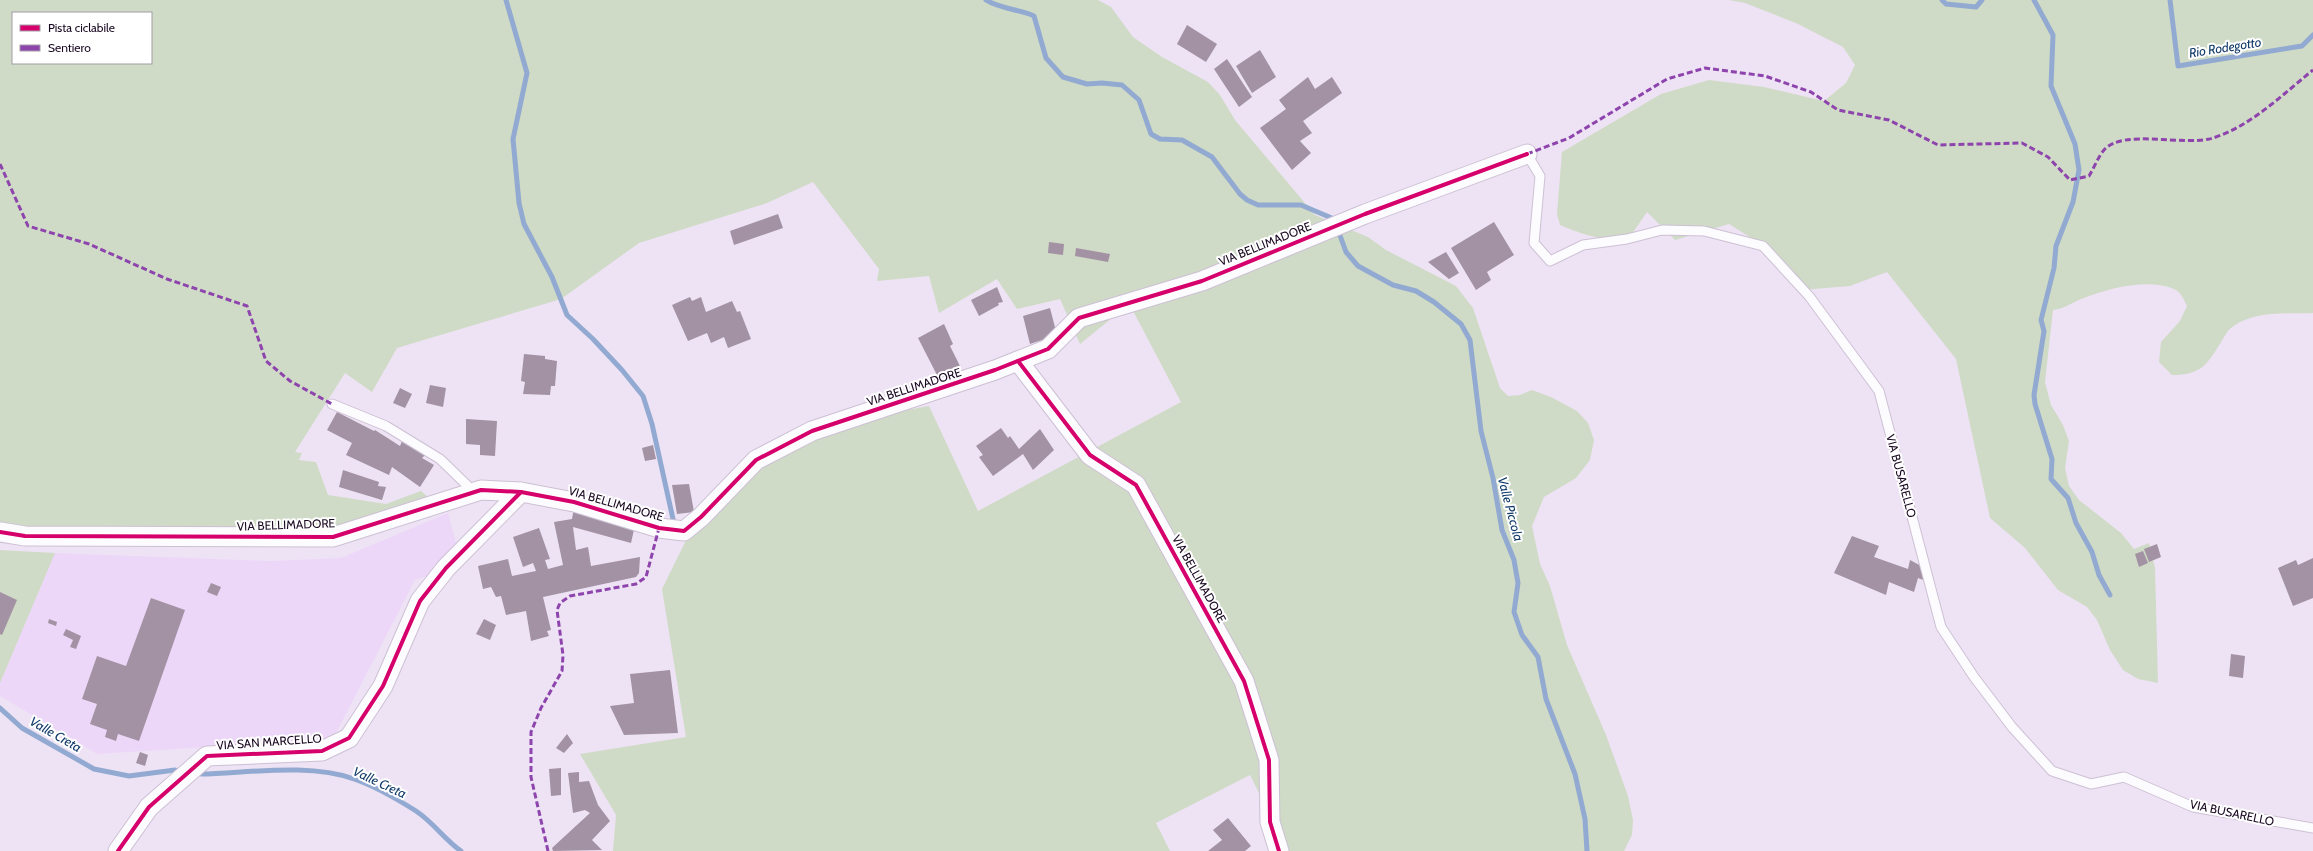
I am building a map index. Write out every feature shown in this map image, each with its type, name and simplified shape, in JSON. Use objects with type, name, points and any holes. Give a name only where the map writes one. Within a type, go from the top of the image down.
[{"type":"street","name":"VIA BELLIMADORE","points":[[0,532],[26,536],[333,537],[481,490],[521,492],[574,502],[659,528],[684,531],[701,517],[756,460],[812,431],[1018,361],[1048,349],[1079,318],[1202,281],[1365,214],[1527,154]]},
{"type":"street","name":"VIA BELLIMADORE","points":[[1018,361],[1090,455],[1136,485],[1244,681],[1269,760],[1270,822],[1279,851]]},
{"type":"street","name":"VIA SAN MARCELLO","points":[[118,851],[149,807],[207,756],[322,751],[349,738],[383,686],[420,601],[446,568],[521,492]]},
{"type":"lane","name":"VIA BUSARELLO","points":[[1527,154],[1540,176],[1534,243],[1550,261],[1584,245],[1627,239],[1662,230],[1704,231],[1763,246],[1809,296],[1879,391],[1941,627],[1974,677],[2007,721],[2052,771],[2091,784],[2124,778],[2193,807],[2313,828]]},
{"type":"lane","points":[[332,404],[393,430],[440,459],[474,492]]},
{"type":"shaded area","points":[[448,513],[462,565],[415,580],[333,739],[97,754],[0,696],[0,683],[55,553],[271,561],[341,558]]},
{"type":"green space","points":[[0,0],[1098,0],[1111,7],[1133,37],[1162,57],[1208,82],[1220,95],[1235,120],[1315,215],[1368,237],[1386,250],[1456,286],[1473,308],[1500,388],[1508,396],[1520,395],[1532,390],[1551,397],[1577,411],[1588,423],[1594,440],[1590,460],[1576,478],[1544,497],[1532,526],[1540,564],[1550,586],[1567,645],[1606,735],[1628,796],[1633,820],[1632,835],[1624,851],[1288,851],[1250,775],[1156,823],[1170,851],[613,851],[616,815],[580,754],[686,737],[662,589],[701,510],[798,429],[929,406],[978,511],[1181,402],[1132,309],[1112,318],[1080,344],[1060,299],[1017,309],[997,279],[939,313],[929,276],[877,281],[879,269],[813,182],[767,203],[639,243],[561,299],[397,348],[372,392],[345,373],[295,452],[302,453],[299,460],[316,462],[328,495],[386,504],[421,491],[430,499],[367,530],[0,528]]},
{"type":"green space","points":[[1729,0],[2313,0],[2313,313],[2270,314],[2248,319],[2239,323],[2226,333],[2212,357],[2197,371],[2182,375],[2172,375],[2159,362],[2161,342],[2180,321],[2187,306],[2176,290],[2164,286],[2141,284],[2094,294],[2053,310],[2045,382],[2051,405],[2063,425],[2069,441],[2065,468],[2069,486],[2079,500],[2121,533],[2134,549],[2149,543],[2155,568],[2158,683],[2138,679],[2123,670],[2110,650],[2097,620],[2087,607],[2058,590],[2025,548],[1990,518],[1956,359],[1887,272],[1850,286],[1801,290],[1782,273],[1756,241],[1729,224],[1675,240],[1647,212],[1627,241],[1593,236],[1577,232],[1560,225],[1557,214],[1562,152],[1661,94],[1709,80],[1764,87],[1824,101],[1846,83],[1855,65],[1843,47],[1798,24],[1745,3]]},
{"type":"green space","points":[[0,550],[55,553],[0,683]]},
{"type":"building","points":[[1187,25],[1217,44],[1206,62],[1177,44]]},
{"type":"building","points":[[1260,50],[1276,77],[1252,93],[1236,66]]},
{"type":"building","points":[[1227,59],[1252,97],[1239,107],[1214,69]]},
{"type":"building","points":[[1308,77],[1315,89],[1332,77],[1342,93],[1303,121],[1312,133],[1300,141],[1311,153],[1292,170],[1260,128],[1286,109],[1279,100]]},
{"type":"building","points":[[778,214],[783,228],[734,245],[730,231]]},
{"type":"building","points":[[1494,222],[1514,255],[1487,272],[1491,280],[1476,290],[1451,248]]},
{"type":"building","points":[[1049,242],[1064,244],[1063,255],[1048,253]]},
{"type":"building","points":[[1076,248],[1110,254],[1108,262],[1075,256]]},
{"type":"building","points":[[1446,252],[1459,273],[1449,279],[1428,262]]},
{"type":"building","points":[[997,287],[1003,302],[998,303],[999,305],[979,316],[971,300]]},
{"type":"building","points":[[690,297],[692,301],[701,297],[706,312],[732,301],[737,312],[740,311],[751,339],[728,348],[724,337],[711,343],[707,333],[688,341],[672,305]]},
{"type":"building","points":[[1050,308],[1057,335],[1030,344],[1023,316]]},
{"type":"building","points":[[944,324],[953,344],[950,346],[960,366],[938,377],[918,338]]},
{"type":"building","points":[[524,354],[545,356],[545,359],[557,361],[555,386],[551,386],[550,395],[523,394],[525,382],[521,381]]},
{"type":"building","points":[[430,385],[446,388],[443,407],[426,403]]},
{"type":"building","points":[[400,388],[412,394],[405,408],[393,403]]},
{"type":"building","points":[[337,412],[374,431],[375,430],[400,446],[402,441],[425,455],[422,458],[434,465],[420,487],[392,467],[389,475],[346,455],[352,443],[327,430]]},
{"type":"building","points":[[466,419],[497,421],[495,456],[480,455],[480,445],[466,444]]},
{"type":"building","points":[[1001,428],[1008,438],[1010,436],[1019,449],[1040,429],[1054,450],[1033,470],[1023,454],[993,476],[979,457],[983,455],[976,446]]},
{"type":"building","points":[[653,445],[656,459],[645,461],[642,448]]},
{"type":"building","points":[[343,470],[379,482],[378,486],[386,487],[382,500],[339,487]]},
{"type":"building","points":[[689,484],[694,512],[677,514],[672,485]]},
{"type":"building","points":[[574,508],[635,525],[631,543],[573,527],[576,550],[588,547],[591,566],[640,557],[639,573],[636,577],[543,597],[551,630],[547,631],[549,636],[531,641],[526,611],[506,615],[501,596],[496,597],[491,587],[483,589],[478,566],[508,559],[512,576],[536,571],[533,563],[523,567],[513,537],[539,528],[550,559],[545,560],[548,569],[563,565],[554,522],[572,519]]},
{"type":"building","points":[[1852,536],[1879,546],[1874,557],[1908,569],[1910,560],[1923,567],[1926,581],[1918,578],[1914,592],[1889,582],[1886,595],[1834,573]]},
{"type":"building","points":[[2157,544],[2161,557],[2149,562],[2144,549]]},
{"type":"building","points":[[2143,551],[2148,563],[2139,567],[2135,554]]},
{"type":"building","points":[[2313,558],[2313,598],[2293,606],[2278,568],[2296,560],[2298,565]]},
{"type":"building","points":[[211,583],[221,587],[217,596],[207,592]]},
{"type":"building","points":[[0,592],[17,600],[2,635],[0,634]]},
{"type":"building","points":[[151,598],[185,610],[139,741],[118,734],[116,741],[105,737],[107,730],[90,724],[97,704],[82,699],[97,656],[126,666]]},
{"type":"building","points":[[49,619],[57,622],[56,626],[48,623]]},
{"type":"building","points":[[484,619],[496,625],[490,640],[476,634]]},
{"type":"building","points":[[66,629],[81,636],[76,649],[70,647],[73,640],[63,635]]},
{"type":"building","points":[[2231,654],[2245,656],[2243,678],[2229,676]]},
{"type":"building","points":[[670,670],[678,733],[624,735],[610,706],[634,703],[630,674]]},
{"type":"building","points":[[567,734],[573,743],[564,753],[556,748]]},
{"type":"building","points":[[140,752],[148,755],[145,766],[136,763]]},
{"type":"building","points":[[561,768],[561,795],[551,796],[549,769]]},
{"type":"building","points":[[579,772],[579,782],[589,781],[598,805],[610,821],[592,840],[602,850],[553,851],[552,848],[590,813],[585,810],[573,813],[568,773]]},
{"type":"building","points":[[1228,818],[1251,846],[1245,851],[1208,851],[1222,840],[1213,830]]},
{"type":"waterway","points":[[506,0],[527,73],[513,139],[519,203],[524,224],[552,277],[567,315],[593,339],[622,370],[643,396],[652,424],[673,519]]},
{"type":"waterway","name":"Valle Piccola","points":[[986,0],[991,3],[1034,16],[1046,58],[1063,77],[1087,84],[1102,83],[1122,85],[1139,100],[1151,134],[1160,139],[1182,140],[1212,157],[1240,194],[1247,200],[1258,205],[1301,205],[1334,219]]},
{"type":"waterway","name":"Rio Rodegotto","points":[[1942,0],[1946,4],[1976,7],[1982,0]]},
{"type":"waterway","points":[[2034,0],[2053,35],[2051,86],[2075,144],[2079,170],[2073,202],[2056,246],[2054,268],[2041,320],[2044,331],[2034,395],[2035,404],[2052,459],[2051,479],[2068,498],[2076,523],[2092,552],[2099,575],[2110,595]]},
{"type":"waterway","name":"Rio Rodegotto","points":[[2170,0],[2178,66],[2302,46],[2313,35]]},
{"type":"waterway","name":"Valle Piccola","points":[[1338,230],[1346,252],[1358,266],[1393,285],[1416,291],[1434,302],[1461,324],[1470,340],[1481,431],[1493,478],[1502,530],[1514,560],[1518,583],[1514,612],[1522,635],[1538,657],[1546,699],[1575,774],[1585,819],[1587,851]]},
{"type":"waterway","name":"Valle Creta","points":[[0,708],[22,728],[94,769],[129,776],[175,770]]},
{"type":"waterway","name":"Valle Creta","points":[[201,774],[298,770],[318,771],[354,779],[394,797],[416,811],[461,851]]},
{"type":"marked path","points":[[1527,154],[1569,138],[1667,79],[1705,68],[1765,76],[1811,92],[1838,110],[1889,120],[1938,145],[2022,143],[2048,157],[2070,180],[2089,176],[2104,150],[2113,144],[2125,140],[2155,139],[2187,141],[2213,138],[2227,133],[2266,109],[2313,70]]},
{"type":"marked path","points":[[0,164],[28,226],[89,244],[167,279],[247,306],[266,361],[290,381],[332,404]]},
{"type":"marked path","points":[[548,851],[531,777],[531,732],[541,708],[562,671],[563,655],[557,610],[560,603],[570,596],[636,584],[646,577],[659,528]]},
{"type":"cycle path","points":[[0,532],[25,536],[333,537],[481,490],[521,492],[574,502],[659,528],[684,531],[701,517],[756,460],[812,431],[995,370],[1048,349],[1079,318],[1202,281],[1365,214],[1527,154]]},
{"type":"cycle path","points":[[1018,361],[1090,455],[1136,485],[1244,681],[1269,760],[1270,822],[1279,851]]},
{"type":"cycle path","points":[[118,851],[149,807],[207,756],[322,751],[349,738],[383,686],[420,601],[446,568],[521,492]]}]
